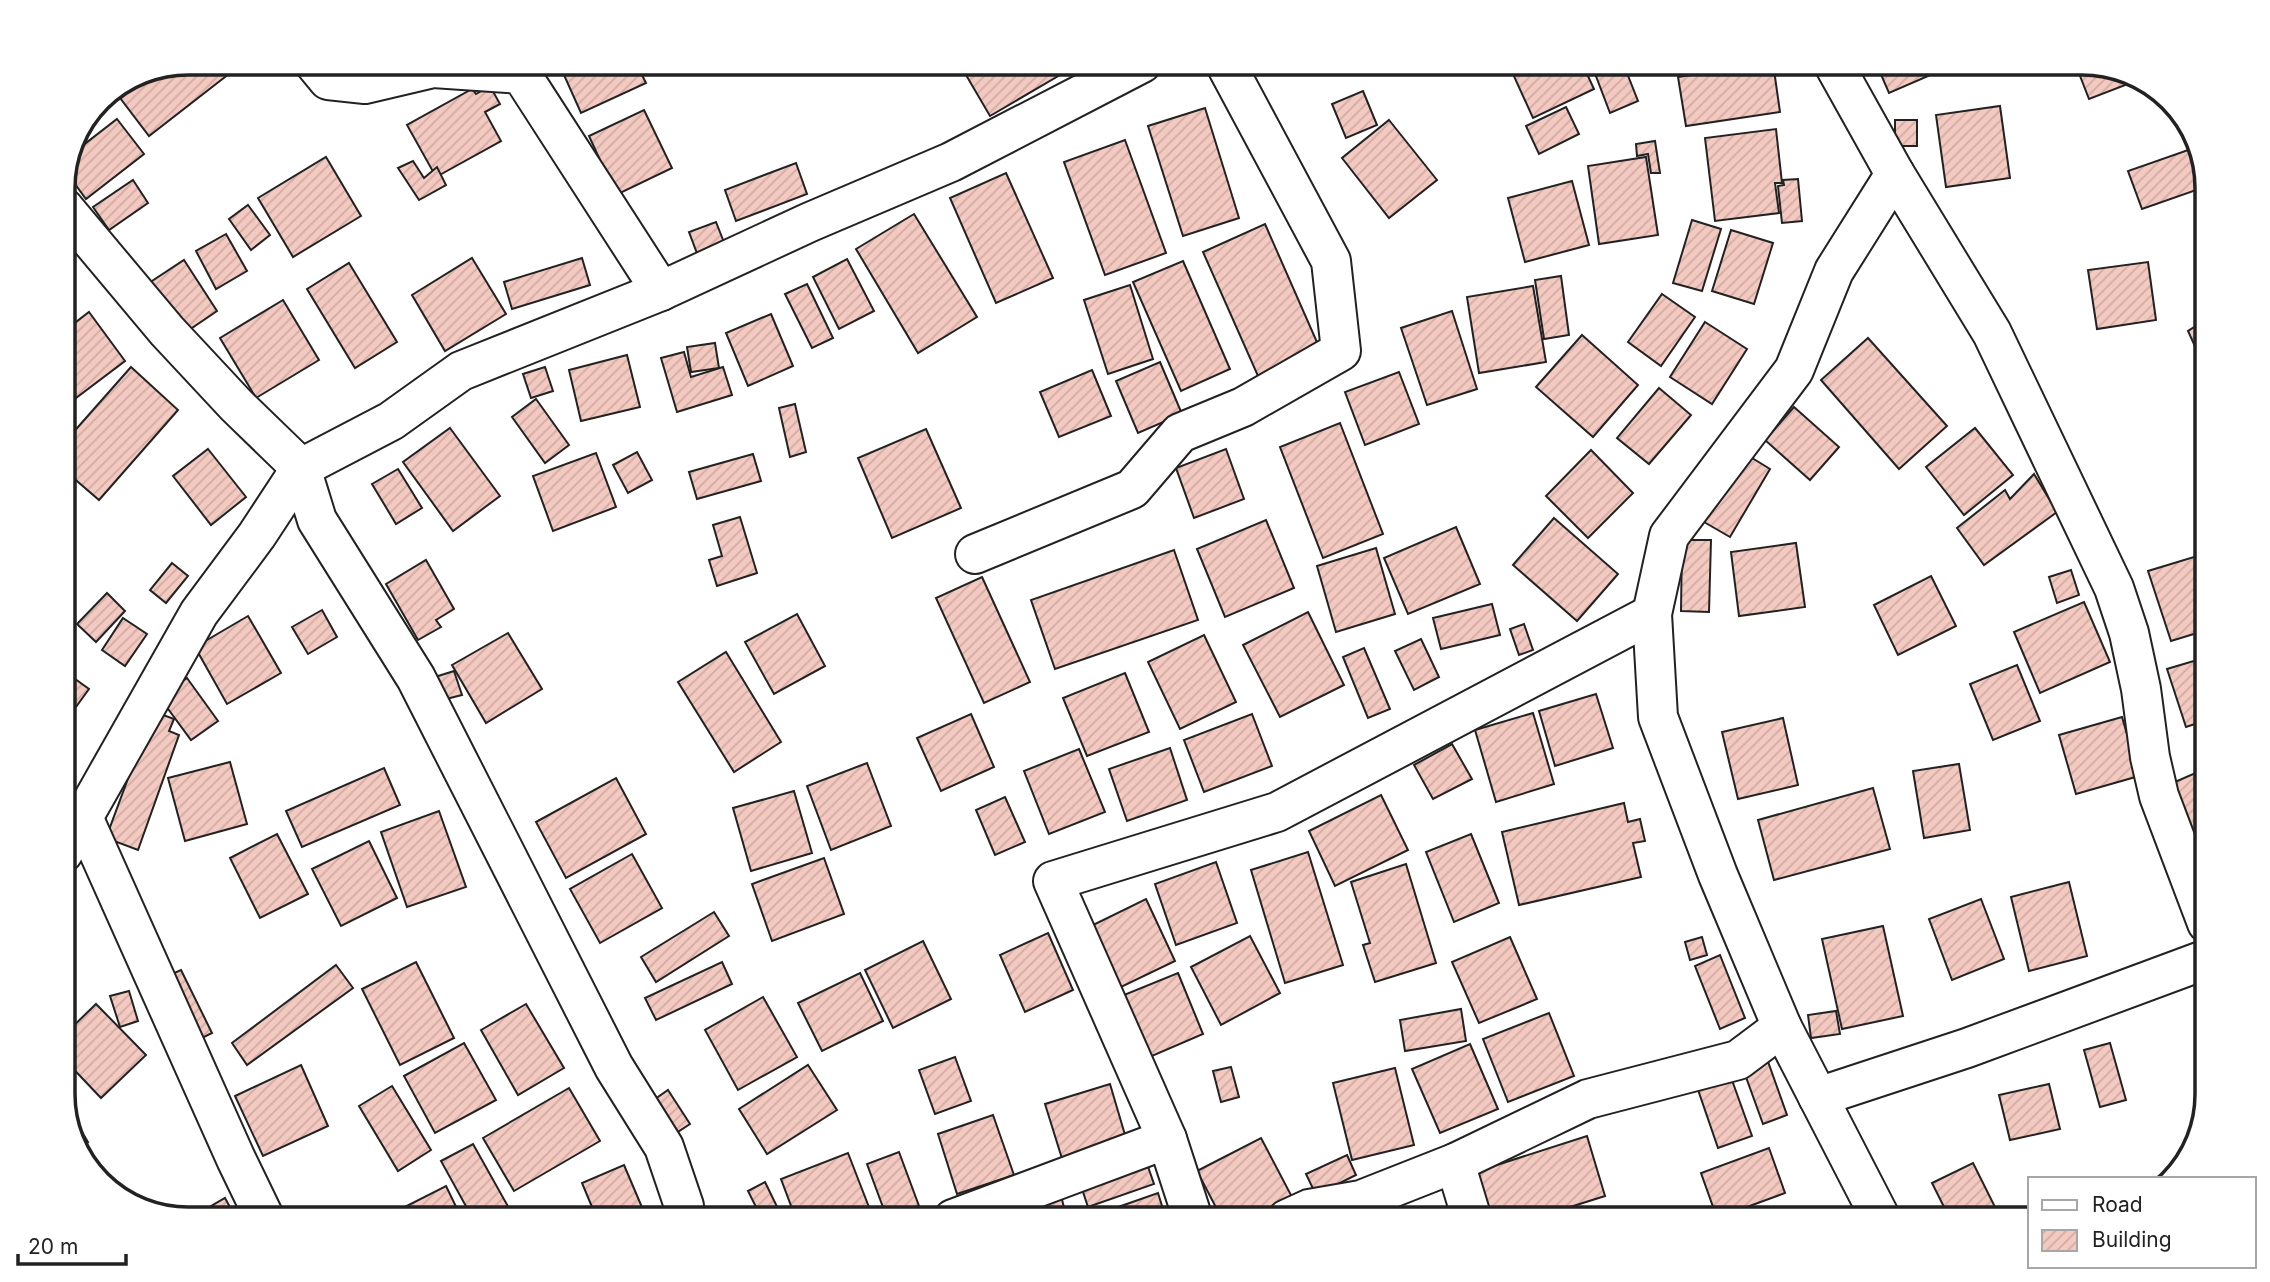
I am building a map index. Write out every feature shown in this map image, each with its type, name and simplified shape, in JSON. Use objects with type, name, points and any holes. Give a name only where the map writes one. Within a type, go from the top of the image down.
[{"type":"street","points":[[324,75],[328,80],[365,83],[401,75]]},
{"type":"street","points":[[522,75],[662,291]]},
{"type":"street","points":[[75,831],[199,613],[257,535],[302,468],[391,422],[461,371],[662,291],[810,222],[951,162],[1119,75]]},
{"type":"street","points":[[975,554],[1132,489],[1180,433],[1243,407],[1341,351],[1331,261],[1231,75]]},
{"type":"street","points":[[1841,75],[1895,174],[1992,333],[2114,588],[2129,633],[2159,796],[2195,891]]},
{"type":"street","points":[[1875,1207],[1783,1027],[1718,875],[1658,717],[1652,614],[1669,536],[1794,370],[1834,271],[1895,174]]},
{"type":"street","points":[[75,221],[167,331],[236,405],[302,468],[317,520],[416,678],[614,1067],[664,1147],[684,1207]]},
{"type":"street","points":[[1189,1207],[1167,1139],[1053,881],[1277,812],[1652,614]]},
{"type":"street","points":[[83,817],[259,1207]]},
{"type":"street","points":[[1818,1097],[1967,1048],[2195,964]]},
{"type":"street","points":[[1319,1207],[1361,1199],[1455,1163],[1588,1099],[1738,1060],[1783,1027]]},
{"type":"street","points":[[985,1207],[1167,1139]]},
{"type":"street","points":[[1455,1163],[1468,1207]]},
{"type":"building","points":[[228,75],[149,136],[120,98],[132,90],[166,77]]},
{"type":"building","points":[[564,75],[642,75],[646,83],[581,113]]},
{"type":"building","points":[[966,75],[1060,75],[990,116]]},
{"type":"building","points":[[1513,75],[1588,75],[1594,89],[1533,118]]},
{"type":"building","points":[[1596,75],[1628,75],[1638,101],[1610,113]]},
{"type":"building","points":[[1775,75],[1780,112],[1686,126],[1678,77]]},
{"type":"building","points":[[1881,75],[1930,75],[1889,93]]},
{"type":"building","points":[[2080,75],[2111,79],[2126,85],[2089,99]]},
{"type":"building","points":[[490,86],[500,104],[485,112],[501,141],[436,177],[407,125],[472,89],[476,94]]},
{"type":"building","points":[[1363,91],[1377,125],[1346,138],[1332,104]]},
{"type":"building","points":[[2000,106],[2010,178],[1946,187],[1936,115]]},
{"type":"building","points":[[1566,107],[1579,134],[1539,154],[1526,126]]},
{"type":"building","points":[[1205,108],[1239,218],[1183,236],[1148,126]]},
{"type":"building","points":[[644,110],[672,168],[616,195],[589,136]]},
{"type":"building","points":[[117,119],[144,154],[86,199],[75,184],[85,144]]},
{"type":"building","points":[[1389,120],[1437,180],[1389,218],[1342,158]]},
{"type":"building","points":[[1895,120],[1917,120],[1917,146],[1895,146]]},
{"type":"building","points":[[1776,129],[1782,183],[1775,183],[1779,213],[1715,221],[1705,138]]},
{"type":"building","points":[[1125,140],[1166,253],[1105,275],[1064,162]]},
{"type":"building","points":[[1655,141],[1660,173],[1651,173],[1648,154],[1637,156],[1636,144]]},
{"type":"building","points":[[2188,150],[2195,190],[2142,209],[2128,171]]},
{"type":"building","points":[[326,157],[361,216],[293,257],[258,198]]},
{"type":"building","points":[[1646,157],[1658,235],[1599,244],[1588,166]]},
{"type":"building","points":[[413,161],[424,178],[437,167],[446,185],[419,200],[398,168]]},
{"type":"building","points":[[796,163],[807,194],[736,221],[725,190]]},
{"type":"building","points":[[1006,173],[1053,278],[996,303],[950,198]]},
{"type":"building","points":[[1798,179],[1802,221],[1782,223],[1778,186],[1784,185],[1783,180]]},
{"type":"building","points":[[133,180],[148,203],[109,230],[93,207]]},
{"type":"building","points":[[1572,181],[1589,245],[1525,262],[1508,198]]},
{"type":"building","points":[[248,205],[270,235],[251,250],[229,219]]},
{"type":"building","points":[[914,214],[977,317],[918,353],[856,249]]},
{"type":"building","points":[[1692,220],[1721,229],[1702,291],[1673,283]]},
{"type":"building","points":[[716,222],[725,245],[698,256],[689,232]]},
{"type":"building","points":[[1265,224],[1320,349],[1258,376],[1203,252]]},
{"type":"building","points":[[1731,230],[1773,243],[1754,304],[1712,291]]},
{"type":"building","points":[[226,234],[247,271],[216,289],[196,251]]},
{"type":"building","points":[[472,258],[506,314],[445,351],[412,295]]},
{"type":"building","points":[[582,258],[590,285],[512,309],[504,282]]},
{"type":"building","points":[[847,259],[874,311],[839,329],[813,277]]},
{"type":"building","points":[[184,260],[217,311],[183,334],[149,283]]},
{"type":"building","points":[[1183,261],[1230,369],[1181,391],[1133,282]]},
{"type":"building","points":[[2148,262],[2156,320],[2097,329],[2088,270]]},
{"type":"building","points":[[349,263],[397,342],[355,368],[307,289]]},
{"type":"building","points":[[1561,276],[1569,335],[1544,339],[1535,280]]},
{"type":"building","points":[[807,284],[833,338],[812,348],[785,294]]},
{"type":"building","points":[[1130,285],[1153,359],[1108,374],[1084,300]]},
{"type":"building","points":[[1533,286],[1546,362],[1479,373],[1467,297]]},
{"type":"building","points":[[1662,294],[1695,317],[1661,366],[1628,342]]},
{"type":"building","points":[[283,300],[319,360],[256,398],[220,338]]},
{"type":"building","points":[[1452,311],[1477,389],[1427,405],[1401,328]]},
{"type":"building","points":[[89,312],[125,361],[75,399],[75,323]]},
{"type":"building","points":[[771,314],[793,366],[748,386],[726,333]]},
{"type":"building","points":[[1705,322],[1747,349],[1712,404],[1670,377]]},
{"type":"building","points":[[2195,327],[2195,346],[2188,331]]},
{"type":"building","points":[[1582,335],[1638,385],[1593,437],[1536,387]]},
{"type":"building","points":[[1868,338],[1947,426],[1899,469],[1821,380]]},
{"type":"building","points":[[715,343],[719,368],[691,372],[687,347]]},
{"type":"building","points":[[684,352],[691,377],[723,367],[732,395],[677,412],[661,358]]},
{"type":"building","points":[[627,355],[640,407],[581,421],[569,370]]},
{"type":"building","points":[[1160,362],[1182,414],[1138,433],[1116,381]]},
{"type":"building","points":[[131,367],[178,410],[99,500],[75,479],[75,430]]},
{"type":"building","points":[[545,367],[553,391],[531,398],[523,374]]},
{"type":"building","points":[[1092,370],[1111,416],[1059,437],[1040,392]]},
{"type":"building","points":[[1399,372],[1419,424],[1365,445],[1345,392]]},
{"type":"building","points":[[1659,388],[1691,415],[1649,464],[1617,438]]},
{"type":"building","points":[[536,399],[569,445],[545,463],[512,417]]},
{"type":"building","points":[[795,404],[806,452],[790,457],[779,408]]},
{"type":"building","points":[[1794,407],[1839,447],[1810,480],[1765,440]]},
{"type":"building","points":[[1340,423],[1383,534],[1323,558],[1280,447]]},
{"type":"building","points":[[450,428],[500,496],[453,531],[403,462]]},
{"type":"building","points":[[1975,428],[2013,475],[1964,515],[1926,467]]},
{"type":"building","points":[[926,429],[961,508],[892,538],[858,458]]},
{"type":"building","points":[[208,449],[246,497],[211,525],[173,476]]},
{"type":"building","points":[[1226,449],[1244,499],[1194,518],[1176,468]]},
{"type":"building","points":[[1591,450],[1633,493],[1588,538],[1546,496]]},
{"type":"building","points":[[637,452],[652,480],[628,493],[613,465]]},
{"type":"building","points":[[596,453],[616,507],[553,531],[533,476]]},
{"type":"building","points":[[1744,453],[1770,469],[1730,537],[1704,522]]},
{"type":"building","points":[[753,454],[761,481],[697,499],[689,472]]},
{"type":"building","points":[[398,469],[422,508],[396,524],[372,484]]},
{"type":"building","points":[[2034,474],[2057,512],[1984,565],[1957,528],[2005,490],[2010,499]]},
{"type":"building","points":[[740,517],[757,573],[717,586],[709,560],[722,556],[713,525]]},
{"type":"building","points":[[1554,518],[1618,574],[1577,621],[1513,565]]},
{"type":"building","points":[[1266,520],[1294,588],[1225,617],[1197,549]]},
{"type":"building","points":[[1456,527],[1480,584],[1408,614],[1384,558]]},
{"type":"building","points":[[1682,540],[1711,540],[1709,612],[1681,611]]},
{"type":"building","points":[[1796,543],[1805,607],[1739,616],[1731,552]]},
{"type":"building","points":[[1376,548],[1395,614],[1336,632],[1317,566]]},
{"type":"building","points":[[1174,550],[1198,620],[1055,669],[1031,600]]},
{"type":"building","points":[[2195,557],[2195,634],[2171,641],[2148,571]]},
{"type":"building","points":[[426,560],[454,609],[436,620],[441,627],[418,640],[386,584]]},
{"type":"building","points":[[172,563],[188,576],[166,603],[150,590]]},
{"type":"building","points":[[2071,570],[2079,595],[2057,603],[2049,577]]},
{"type":"building","points":[[1931,576],[1956,626],[1898,655],[1874,605]]},
{"type":"building","points":[[982,577],[1030,682],[984,703],[936,598]]},
{"type":"building","points":[[107,593],[125,611],[96,642],[77,624]]},
{"type":"building","points":[[2084,602],[2110,662],[2040,693],[2014,632]]},
{"type":"building","points":[[1492,604],[1500,635],[1441,649],[1433,618]]},
{"type":"building","points":[[322,610],[337,637],[308,654],[292,627]]},
{"type":"building","points":[[1308,612],[1344,685],[1280,717],[1243,645]]},
{"type":"building","points":[[797,614],[825,666],[774,694],[745,642]]},
{"type":"building","points":[[248,616],[281,673],[227,704],[195,647]]},
{"type":"building","points":[[123,618],[147,634],[125,666],[102,650]]},
{"type":"building","points":[[1524,624],[1533,650],[1519,655],[1510,629]]},
{"type":"building","points":[[508,633],[542,689],[486,723],[452,665]]},
{"type":"building","points":[[1204,635],[1236,702],[1180,729],[1148,662]]},
{"type":"building","points":[[1421,639],[1439,677],[1414,690],[1395,651]]},
{"type":"building","points":[[1364,648],[1390,709],[1368,718],[1343,657]]},
{"type":"building","points":[[726,652],[781,742],[734,772],[678,682]]},
{"type":"building","points":[[2195,661],[2195,724],[2186,727],[2167,669]]},
{"type":"building","points":[[2017,665],[2040,721],[1993,740],[1970,684]]},
{"type":"building","points":[[454,671],[462,695],[442,700],[435,677]]},
{"type":"building","points":[[1125,673],[1149,732],[1087,756],[1063,698]]},
{"type":"building","points":[[187,678],[218,721],[191,740],[160,698]]},
{"type":"building","points":[[75,679],[89,689],[75,708]]},
{"type":"building","points":[[1596,694],[1613,748],[1555,766],[1539,711]]},
{"type":"building","points":[[153,711],[174,719],[169,731],[179,735],[138,850],[106,838]]},
{"type":"building","points":[[1533,713],[1554,784],[1496,802],[1475,730]]},
{"type":"building","points":[[971,714],[994,767],[941,791],[917,738]]},
{"type":"building","points":[[1252,714],[1272,766],[1204,792],[1184,740]]},
{"type":"building","points":[[2122,717],[2139,776],[2076,794],[2059,735]]},
{"type":"building","points":[[1783,718],[1798,785],[1738,799],[1722,732]]},
{"type":"building","points":[[1452,744],[1472,779],[1433,799],[1414,765]]},
{"type":"building","points":[[1170,748],[1187,800],[1127,821],[1109,769]]},
{"type":"building","points":[[1079,749],[1105,812],[1049,834],[1024,771]]},
{"type":"building","points":[[230,762],[247,824],[185,841],[168,778]]},
{"type":"building","points":[[867,763],[891,826],[831,850],[807,786]]},
{"type":"building","points":[[1959,764],[1970,830],[1924,838],[1913,771]]},
{"type":"building","points":[[384,768],[400,805],[302,847],[286,811]]},
{"type":"building","points":[[2195,773],[2195,846],[2188,849],[2161,788]]},
{"type":"building","points":[[616,778],[646,834],[566,878],[536,822]]},
{"type":"building","points":[[1873,788],[1890,849],[1774,880],[1758,820]]},
{"type":"building","points":[[794,791],[812,853],[751,871],[733,808]]},
{"type":"building","points":[[1381,795],[1408,850],[1335,886],[1309,831]]},
{"type":"building","points":[[1005,797],[1025,842],[995,855],[976,810]]},
{"type":"building","points":[[1624,803],[1628,822],[1640,819],[1645,841],[1633,843],[1641,877],[1519,905],[1502,832]]},
{"type":"building","points":[[439,811],[466,887],[407,907],[381,832]]},
{"type":"building","points":[[277,834],[308,894],[260,918],[230,858]]},
{"type":"building","points":[[1471,834],[1499,903],[1454,922],[1426,852]]},
{"type":"building","points":[[369,841],[397,898],[341,926],[312,869]]},
{"type":"building","points":[[1308,852],[1343,965],[1285,983],[1251,870]]},
{"type":"building","points":[[632,854],[662,908],[600,943],[570,889]]},
{"type":"building","points":[[824,858],[844,914],[772,941],[752,884]]},
{"type":"building","points":[[1216,862],[1237,923],[1176,945],[1155,884]]},
{"type":"building","points":[[1406,864],[1436,963],[1375,982],[1363,945],[1370,943],[1351,882]]},
{"type":"building","points":[[2069,882],[2087,956],[2029,971],[2011,897]]},
{"type":"building","points":[[1146,899],[1175,961],[1119,988],[1091,926]]},
{"type":"building","points":[[1981,899],[2004,959],[1952,980],[1929,919]]},
{"type":"building","points":[[714,912],[729,936],[656,982],[641,957]]},
{"type":"building","points":[[1883,926],[1903,1016],[1842,1029],[1822,939]]},
{"type":"building","points":[[1048,933],[1073,990],[1025,1012],[1000,955]]},
{"type":"building","points":[[1250,936],[1280,993],[1221,1025],[1191,967]]},
{"type":"building","points":[[1510,937],[1537,999],[1479,1023],[1452,962]]},
{"type":"building","points":[[1702,937],[1707,955],[1690,960],[1685,942]]},
{"type":"building","points":[[923,941],[951,999],[893,1028],[865,970]]},
{"type":"building","points":[[1720,955],[1745,1018],[1720,1029],[1695,966]]},
{"type":"building","points":[[416,962],[454,1038],[400,1065],[362,989]]},
{"type":"building","points":[[722,962],[732,984],[656,1020],[645,998]]},
{"type":"building","points":[[336,965],[353,988],[247,1065],[232,1043]]},
{"type":"building","points":[[181,970],[212,1033],[194,1042],[163,978]]},
{"type":"building","points":[[860,973],[883,1021],[822,1051],[798,1003]]},
{"type":"building","points":[[1178,973],[1203,1034],[1145,1059],[1119,997]]},
{"type":"building","points":[[129,991],[138,1021],[120,1027],[110,996]]},
{"type":"building","points":[[763,997],[797,1057],[738,1090],[705,1030]]},
{"type":"building","points":[[96,1004],[146,1055],[101,1098],[75,1071],[75,1024]]},
{"type":"building","points":[[526,1004],[564,1068],[518,1095],[481,1030]]},
{"type":"building","points":[[1461,1009],[1466,1041],[1405,1051],[1400,1020]]},
{"type":"building","points":[[1836,1011],[1840,1034],[1811,1038],[1808,1015]]},
{"type":"building","points":[[1549,1013],[1574,1076],[1508,1102],[1483,1039]]},
{"type":"building","points":[[464,1043],[496,1100],[435,1133],[404,1076]]},
{"type":"building","points":[[2110,1043],[2126,1100],[2100,1107],[2084,1050]]},
{"type":"building","points":[[1470,1044],[1498,1109],[1440,1133],[1412,1069]]},
{"type":"building","points":[[1766,1056],[1787,1115],[1763,1124],[1742,1066]]},
{"type":"building","points":[[955,1057],[971,1101],[935,1114],[919,1070]]},
{"type":"building","points":[[301,1065],[328,1126],[263,1156],[235,1096]]},
{"type":"building","points":[[808,1065],[837,1110],[767,1154],[739,1109]]},
{"type":"building","points":[[1231,1067],[1239,1097],[1221,1102],[1213,1071]]},
{"type":"building","points":[[1395,1068],[1414,1145],[1352,1160],[1333,1083]]},
{"type":"building","points":[[1728,1069],[1752,1136],[1718,1148],[1695,1081]]},
{"type":"building","points":[[1110,1084],[1128,1145],[1064,1165],[1045,1104]]},
{"type":"building","points":[[2049,1084],[2060,1129],[2010,1140],[1999,1095]]},
{"type":"building","points":[[392,1086],[431,1150],[398,1171],[359,1106]]},
{"type":"building","points":[[569,1088],[600,1141],[514,1191],[483,1138]]},
{"type":"building","points":[[668,1090],[690,1124],[670,1137],[648,1104]]},
{"type":"building","points":[[993,1115],[1014,1175],[957,1194],[938,1134]]},
{"type":"building","points":[[1587,1136],[1605,1196],[1570,1207],[1486,1207],[1475,1172]]},
{"type":"building","points":[[1261,1138],[1292,1197],[1273,1207],[1216,1207],[1197,1171]]},
{"type":"building","points":[[473,1144],[508,1207],[466,1207],[441,1161]]},
{"type":"building","points":[[1769,1148],[1785,1193],[1747,1207],[1713,1207],[1701,1173]]},
{"type":"building","points":[[899,1152],[919,1206],[883,1207],[867,1164]]},
{"type":"building","points":[[848,1153],[869,1207],[792,1207],[781,1179]]},
{"type":"building","points":[[1347,1155],[1356,1175],[1316,1195],[1306,1174]]},
{"type":"building","points":[[1145,1158],[1154,1184],[1088,1207],[1079,1180]]},
{"type":"building","points":[[1973,1163],[1995,1207],[1944,1207],[1932,1183]]},
{"type":"building","points":[[624,1165],[642,1207],[592,1207],[582,1183]]},
{"type":"building","points":[[765,1182],[777,1207],[756,1207],[748,1191]]},
{"type":"building","points":[[446,1186],[456,1207],[405,1207]]},
{"type":"building","points":[[1059,1188],[1064,1207],[1034,1207],[1031,1195]]},
{"type":"building","points":[[1158,1193],[1162,1207],[1118,1207]]},
{"type":"building","points":[[225,1198],[230,1207],[210,1207]]}]
